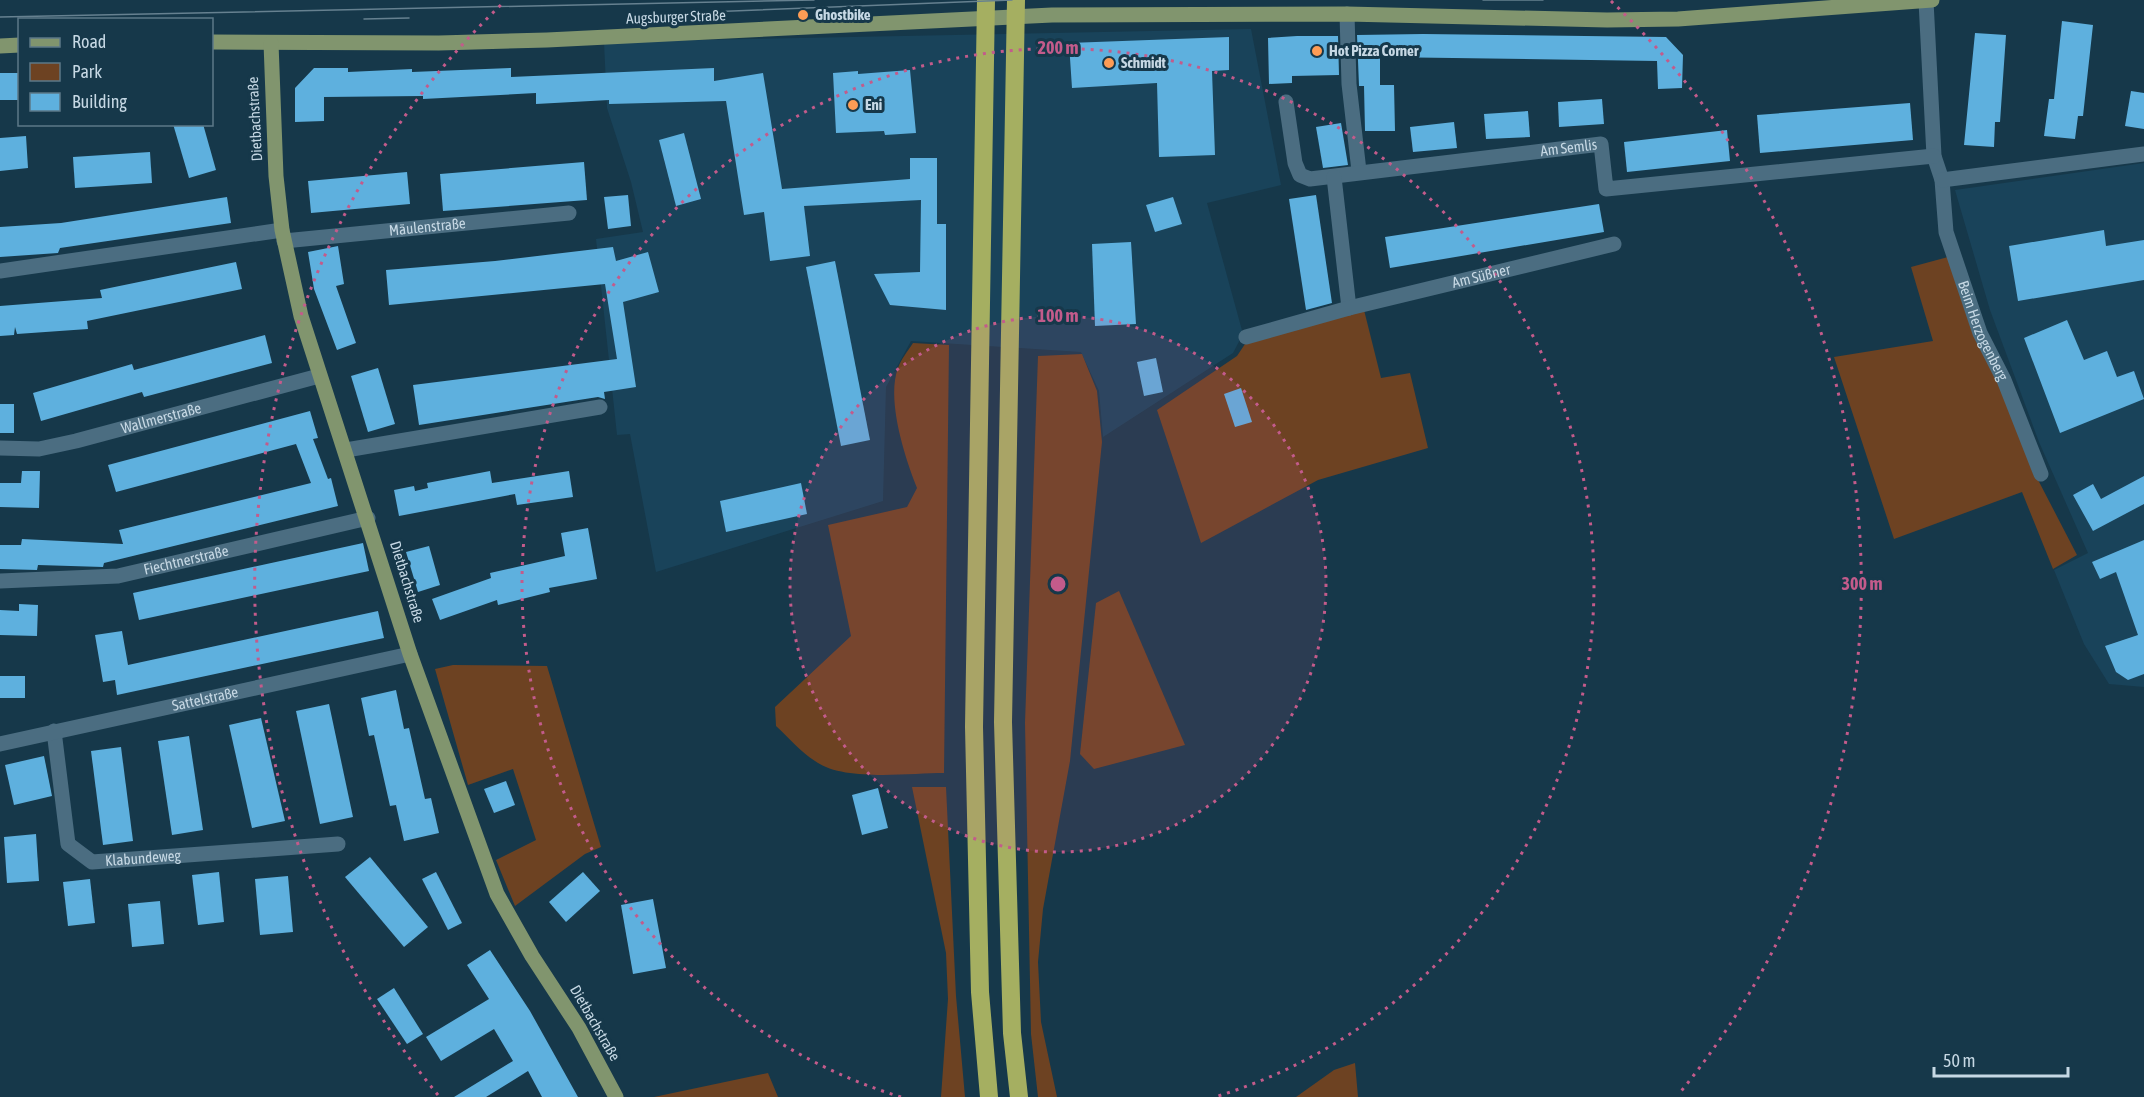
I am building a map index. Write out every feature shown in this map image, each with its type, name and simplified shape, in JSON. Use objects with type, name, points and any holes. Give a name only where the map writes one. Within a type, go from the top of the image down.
[{"type":"highway","points":[[986,0],[974,727],[980,993],[989,1097]]},
{"type":"highway","points":[[1016,0],[1003,722],[1012,1033],[1018,1097]]},
{"type":"main road","name":"Augsburger Straße","points":[[213,42],[546,40],[1052,15],[1347,14],[1584,20],[1678,19],[1932,0]]},
{"type":"main road","name":"Dietbachstraße","points":[[271,43],[271,100],[283,235],[301,316],[319,376],[346,450],[410,654],[497,894],[532,956],[579,1028],[616,1097]]},
{"type":"main road","points":[[0,46],[18,45]]},
{"type":"street","name":"Beim Herzogenberg","points":[[1926,1],[1934,156],[1941,180],[1946,232],[1980,333],[2004,380],[2041,474]]},
{"type":"street","points":[[1286,102],[1295,163],[1300,175],[1310,179],[1335,177],[1359,171],[1349,84],[1347,14]]},
{"type":"street","name":"Am Semlis","points":[[1359,171],[1601,144],[1606,189],[1934,156]]},
{"type":"street","points":[[1941,180],[2144,154]]},
{"type":"street","points":[[1335,177],[1349,308]]},
{"type":"street","name":"Mäulenstraße","points":[[0,270],[283,235],[569,213]]},
{"type":"street","name":"Am Süßner","points":[[1246,337],[1349,308],[1614,244]]},
{"type":"street","name":"Wallmerstraße","points":[[0,448],[39,448],[76,441],[319,376]]},
{"type":"street","points":[[346,450],[600,407]]},
{"type":"street","name":"Fiechtnerstraße","points":[[0,580],[118,576],[368,518]]},
{"type":"street","name":"Sattelstraße","points":[[0,744],[410,654]]},
{"type":"street","name":"Klabundeweg","points":[[54,731],[68,844],[92,862],[338,844]]},
{"type":"shaded area","points":[[1251,29],[1281,185],[1207,203],[1243,334],[1233,353],[1103,437],[1099,391],[1081,352],[911,341],[886,387],[883,501],[656,572],[630,434],[617,435],[596,239],[643,232],[631,182],[607,108],[604,42]]},
{"type":"shaded area","points":[[2144,163],[2144,687],[2109,684],[2084,644],[2054,570],[2088,553],[2039,442],[1990,310],[1955,190]]},
{"type":"green space","points":[[1948,257],[2035,474],[2077,555],[2053,569],[2022,492],[1894,539],[1834,357],[1933,341],[1911,267]]},
{"type":"green space","points":[[1364,310],[1381,378],[1410,373],[1428,448],[1318,480],[1201,543],[1157,410],[1237,356],[1249,338]]},
{"type":"green space","points":[[913,343],[949,345],[944,773],[877,775],[842,772],[827,768],[795,745],[776,726],[775,707],[851,636],[828,525],[907,507],[917,488],[899,429],[894,396],[898,368]]},
{"type":"green space","points":[[1082,354],[1097,391],[1102,442],[1070,761],[1043,909],[1038,962],[1041,1022],[1057,1097],[1038,1097],[1031,1034],[1025,723],[1038,356]]},
{"type":"green space","points":[[1119,591],[1185,745],[1094,769],[1080,754],[1096,603]]},
{"type":"green space","points":[[453,665],[547,666],[601,847],[585,854],[515,906],[496,860],[536,840],[513,769],[468,785],[435,669]]},
{"type":"green space","points":[[912,787],[946,787],[956,996],[965,1097],[941,1097],[948,999],[946,953]]},
{"type":"green space","points":[[1355,1063],[1358,1097],[1296,1097],[1334,1070]]},
{"type":"green space","points":[[768,1073],[778,1097],[654,1097]]},
{"type":"building","points":[[2062,21],[2093,25],[2083,116],[2078,116],[2075,139],[2044,136],[2049,99],[2054,99]]},
{"type":"building","points":[[1975,33],[2006,35],[2000,122],[1995,122],[1994,147],[1964,145]]},
{"type":"building","points":[[1357,35],[1666,37],[1683,55],[1682,88],[1658,89],[1657,61],[1380,57],[1380,85],[1394,85],[1395,131],[1365,131],[1364,86],[1359,86]]},
{"type":"building","points":[[1338,36],[1339,75],[1292,76],[1292,83],[1269,84],[1268,38]]},
{"type":"building","points":[[1229,37],[1229,70],[1212,71],[1215,155],[1159,157],[1157,83],[1072,88],[1069,43]]},
{"type":"building","points":[[314,68],[348,68],[348,72],[412,69],[412,72],[511,68],[511,77],[714,68],[714,81],[763,73],[782,189],[910,179],[910,158],[937,158],[937,224],[946,224],[946,310],[890,305],[874,274],[920,272],[921,200],[804,206],[810,256],[770,261],[764,212],[744,215],[726,101],[609,104],[609,100],[536,104],[536,93],[423,99],[423,96],[324,97],[324,121],[295,122],[295,88]]},
{"type":"building","points":[[910,70],[916,133],[885,135],[884,131],[836,133],[833,73],[858,71],[858,74]]},
{"type":"building","points":[[0,73],[18,73],[18,100],[0,100]]},
{"type":"building","points":[[2131,91],[2144,93],[2144,129],[2125,126]]},
{"type":"building","points":[[1602,99],[1604,124],[1559,127],[1558,102]]},
{"type":"building","points":[[1910,103],[1913,140],[1760,153],[1757,115]]},
{"type":"building","points":[[1528,111],[1530,137],[1486,139],[1484,114]]},
{"type":"building","points":[[1454,122],[1457,148],[1413,152],[1410,127]]},
{"type":"building","points":[[1341,123],[1348,165],[1323,168],[1316,127]]},
{"type":"building","points":[[174,126],[204,126],[216,170],[189,178]]},
{"type":"building","points":[[1727,130],[1730,161],[1627,172],[1624,142]]},
{"type":"building","points":[[684,133],[701,199],[676,206],[659,140]]},
{"type":"building","points":[[26,136],[28,168],[0,171],[0,138]]},
{"type":"building","points":[[150,152],[152,183],[75,188],[73,157]]},
{"type":"building","points":[[584,162],[587,200],[443,211],[440,174]]},
{"type":"building","points":[[407,172],[410,204],[311,213],[308,181]]},
{"type":"building","points":[[628,195],[631,226],[608,229],[604,197]]},
{"type":"building","points":[[1316,195],[1332,303],[1306,310],[1289,199]]},
{"type":"building","points":[[227,197],[231,223],[60,248],[58,253],[0,257],[0,227],[61,223]]},
{"type":"building","points":[[1173,197],[1182,224],[1155,232],[1146,205]]},
{"type":"building","points":[[1599,204],[1604,232],[1390,268],[1385,237]]},
{"type":"building","points":[[2104,230],[2106,246],[2144,240],[2144,280],[2018,301],[2009,246]]},
{"type":"building","points":[[1131,242],[1136,324],[1095,326],[1092,244]]},
{"type":"building","points":[[338,246],[344,284],[336,286],[356,343],[337,350],[314,289],[308,252]]},
{"type":"building","points":[[613,247],[616,261],[648,252],[659,292],[623,302],[636,387],[604,392],[605,399],[598,397],[419,425],[413,385],[617,359],[605,284],[389,305],[386,270],[495,261]]},
{"type":"building","points":[[835,261],[870,440],[841,446],[806,267]]},
{"type":"building","points":[[236,262],[242,289],[87,321],[88,329],[17,334],[15,327],[14,335],[0,336],[0,306],[102,298],[100,290]]},
{"type":"building","points":[[2067,320],[2084,360],[2107,351],[2117,377],[2134,371],[2144,399],[2060,433],[2024,338]]},
{"type":"building","points":[[265,335],[272,363],[144,397],[142,392],[41,421],[33,393],[132,364],[134,370]]},
{"type":"building","points":[[1156,358],[1163,392],[1144,396],[1137,362]]},
{"type":"building","points":[[378,368],[395,424],[368,432],[351,376]]},
{"type":"building","points":[[1241,388],[1252,422],[1235,427],[1224,394]]},
{"type":"building","points":[[0,404],[14,404],[14,433],[0,433]]},
{"type":"building","points":[[310,411],[318,438],[313,439],[328,479],[331,478],[338,506],[104,563],[103,567],[38,565],[37,570],[0,569],[0,545],[21,545],[22,539],[123,544],[119,530],[311,483],[296,444],[116,492],[108,465]]},
{"type":"building","points":[[22,471],[40,471],[39,508],[0,507],[0,483],[21,483]]},
{"type":"building","points":[[490,471],[492,483],[569,471],[573,497],[517,505],[515,494],[399,516],[394,490],[414,486],[415,491],[428,488],[427,483]]},
{"type":"building","points":[[2144,476],[2144,504],[2093,531],[2073,495],[2093,484],[2101,499]]},
{"type":"building","points":[[801,483],[807,514],[726,532],[720,501]]},
{"type":"building","points":[[588,528],[597,579],[549,588],[550,592],[498,605],[497,600],[440,620],[432,599],[491,578],[490,573],[565,556],[561,533]]},
{"type":"building","points":[[2144,540],[2144,674],[2128,680],[2116,672],[2105,646],[2138,635],[2116,572],[2100,579],[2092,562]]},
{"type":"building","points":[[363,543],[369,571],[139,620],[133,593]]},
{"type":"building","points":[[429,546],[440,585],[418,592],[406,552]]},
{"type":"building","points":[[19,604],[38,605],[37,636],[0,635],[0,610],[19,611]]},
{"type":"building","points":[[378,611],[384,638],[117,695],[115,680],[103,682],[95,635],[122,631],[128,665]]},
{"type":"building","points":[[0,676],[25,676],[25,698],[0,698]]},
{"type":"building","points":[[396,690],[404,729],[409,728],[425,799],[431,798],[439,833],[404,841],[396,805],[390,806],[374,735],[369,736],[361,698]]},
{"type":"building","points":[[329,704],[353,817],[320,824],[296,711]]},
{"type":"building","points":[[261,718],[285,821],[252,828],[229,725]]},
{"type":"building","points":[[189,736],[203,830],[172,835],[158,741]]},
{"type":"building","points":[[121,747],[133,841],[103,845],[91,751]]},
{"type":"building","points":[[44,756],[52,796],[14,805],[5,765]]},
{"type":"building","points":[[506,781],[515,805],[494,813],[484,789]]},
{"type":"building","points":[[878,788],[888,828],[862,835],[852,795]]},
{"type":"building","points":[[36,834],[39,881],[7,883],[4,837]]},
{"type":"building","points":[[370,857],[428,927],[404,947],[345,877]]},
{"type":"building","points":[[219,872],[224,922],[198,925],[192,875]]},
{"type":"building","points":[[436,872],[462,923],[448,930],[422,879]]},
{"type":"building","points":[[583,872],[600,891],[566,922],[549,902]]},
{"type":"building","points":[[288,876],[293,932],[260,935],[255,879]]},
{"type":"building","points":[[90,879],[95,923],[68,926],[63,882]]},
{"type":"building","points":[[653,899],[666,968],[633,974],[621,905]]},
{"type":"building","points":[[160,901],[164,944],[132,947],[128,904]]},
{"type":"building","points":[[490,950],[530,1011],[578,1097],[542,1097],[528,1071],[486,1097],[454,1097],[513,1061],[494,1029],[441,1061],[426,1037],[489,999],[467,965]]},
{"type":"building","points":[[394,988],[423,1034],[407,1044],[377,999]]},
{"type":"tram line","points":[[0,17],[814,0]]},
{"type":"tram line","points":[[682,13],[1012,0]]},
{"type":"tram line","points":[[1483,0],[1543,0]]},
{"type":"tram line","points":[[364,19],[409,18]]},
{"type":"place","name":"Ghostbike","points":[[803,15]]},
{"type":"place","name":"Hot Pizza Corner","points":[[1317,51]]},
{"type":"place","name":"Schmidt","points":[[1109,63]]},
{"type":"place","name":"Eni","points":[[853,105]]}]
